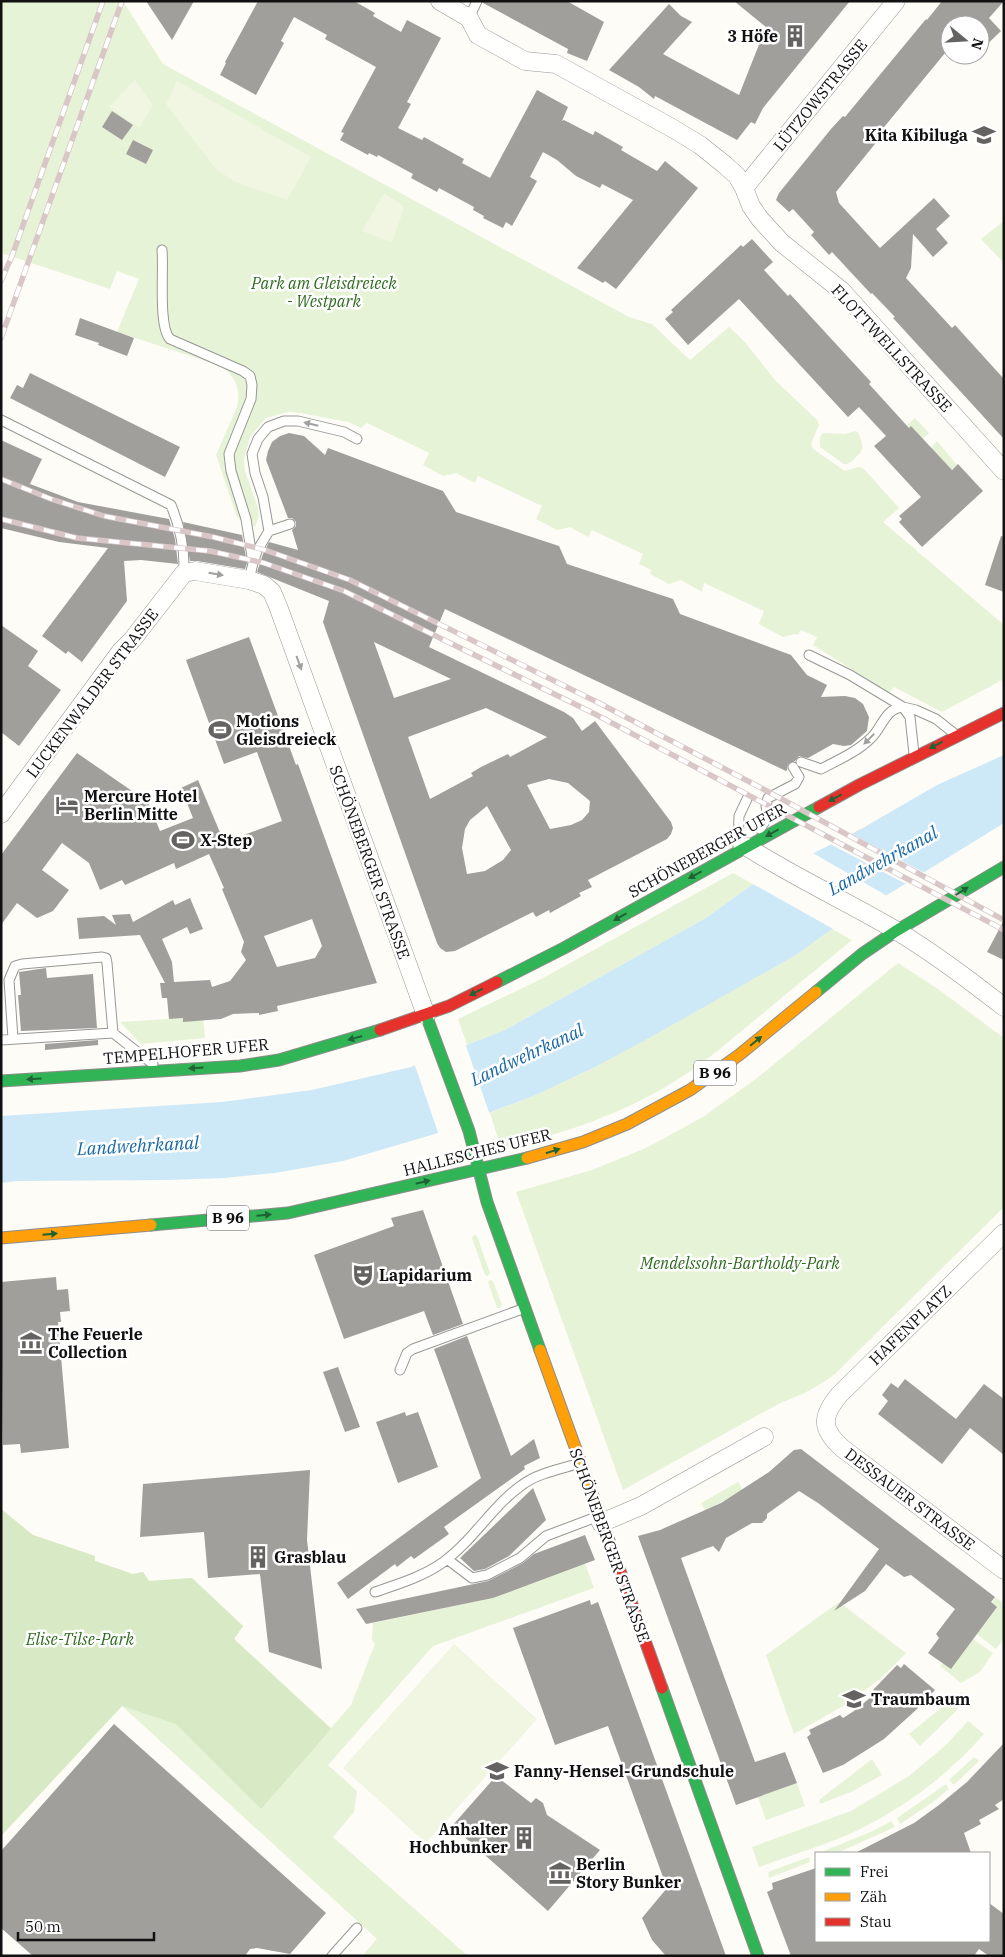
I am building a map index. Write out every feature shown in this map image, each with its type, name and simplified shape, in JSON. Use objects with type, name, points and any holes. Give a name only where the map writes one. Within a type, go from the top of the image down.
[{"type":"main road","name":"SCHÖNEBERGER UFER","points":[[426,1016],[564,948],[914,756],[1004,713]]},
{"type":"main road","name":"B 96","points":[[896,931],[1004,867]]},
{"type":"main road","name":"HALLESCHES UFER","points":[[1,1238],[288,1212],[506,1164],[583,1142],[627,1124],[667,1103],[714,1074],[862,954],[896,931]]},
{"type":"main road","name":"SCHÖNEBERGER STRASSE","points":[[426,1016],[469,1131],[487,1202],[758,1956]]},
{"type":"main road","name":"TEMPELHOFER UFER","points":[[1,1081],[240,1066],[279,1060],[426,1016]]},
{"type":"street","name":"FLOTTWELLSTRASSE","points":[[440,1],[469,18],[478,35],[525,61],[556,64],[672,128],[700,145],[725,165],[737,176],[751,206],[760,219],[782,243],[842,291],[1004,470]]},
{"type":"street","name":"LÜTZOWSTRASSE","points":[[744,188],[896,1]]},
{"type":"street","name":"SCHÖNEBERGER STRASSE","points":[[184,573],[195,571],[249,580],[264,585],[272,592],[426,1016]]},
{"type":"street","name":"LUCKENWALDER STRASSE","points":[[1,814],[121,651],[132,640],[184,573]]},
{"type":"street","points":[[742,850],[772,863],[896,931],[940,959],[1004,1007]]},
{"type":"street","name":"HAFENPLATZ","points":[[824,1422],[827,1411],[838,1395],[1004,1233]]},
{"type":"street","name":"DESSAUER STRASSE","points":[[824,1422],[831,1437],[842,1448],[1004,1570]]},
{"type":"street","points":[[600,1520],[636,1508],[764,1437]]},
{"type":"lane","points":[[469,18],[477,1]]},
{"type":"lane","points":[[162,250],[163,307],[166,335],[170,339],[243,371],[250,376],[252,385],[251,399],[229,454],[231,471],[246,518],[253,563]]},
{"type":"lane","points":[[1,420],[172,505],[179,524],[182,540],[184,573]]},
{"type":"lane","points":[[249,580],[257,551],[269,530],[252,454],[258,439],[268,427],[284,421],[298,421],[344,432],[357,439]]},
{"type":"lane","points":[[269,530],[290,524]]},
{"type":"lane","points":[[809,655],[850,675],[903,707],[916,710],[936,719],[956,735]]},
{"type":"lane","points":[[903,707],[910,716],[914,756]]},
{"type":"lane","points":[[802,762],[821,769],[860,747],[873,737],[890,712],[896,708],[903,707]]},
{"type":"lane","points":[[742,850],[746,840],[753,833],[761,829],[768,817],[766,806],[768,798],[795,784],[799,777],[793,767]]},
{"type":"lane","points":[[742,850],[739,816],[747,799]]},
{"type":"lane","points":[[12,1039],[9,980],[15,966],[102,957],[106,958],[107,964],[113,1033]]},
{"type":"lane","points":[[1,1040],[113,1033],[162,1071]]},
{"type":"lane","points":[[400,1370],[407,1353],[412,1349],[525,1308]]},
{"type":"lane","points":[[375,1592],[410,1580],[446,1559],[474,1535],[500,1505],[522,1484],[550,1472],[580,1463]]},
{"type":"lane","points":[[446,1559],[472,1578],[487,1575],[520,1558],[546,1536],[600,1520]]},
{"type":"lane","points":[[332,1956],[357,1928]]},
{"type":"green space","name":"Park am Gleisdreieck - Westpark","points":[[1,1],[123,1],[163,64],[629,317],[652,324],[690,360],[729,327],[744,341],[775,380],[817,420],[819,425],[811,444],[813,449],[845,471],[858,467],[863,468],[899,508],[883,522],[1004,625],[1004,679],[942,712],[894,687],[889,693],[813,645],[817,637],[801,630],[798,635],[783,637],[759,624],[764,611],[704,583],[702,592],[681,580],[669,584],[650,574],[651,570],[639,564],[643,554],[592,530],[588,537],[570,527],[557,530],[536,519],[542,506],[478,476],[475,483],[456,473],[443,476],[423,465],[429,453],[367,423],[361,428],[348,422],[288,412],[266,418],[250,437],[244,459],[245,471],[259,516],[255,527],[237,517],[216,455],[237,407],[238,389],[234,379],[221,366],[117,332],[139,279],[117,271],[110,289],[1,253]]},
{"type":"green space","points":[[135,80],[153,105],[139,128],[109,107]]},
{"type":"green space","points":[[177,81],[311,157],[287,200],[235,182],[215,168],[166,104]]},
{"type":"green space","points":[[384,193],[403,206],[392,242],[362,231]]},
{"type":"green space","points":[[1004,221],[1004,263],[981,239]]},
{"type":"green space","points":[[915,418],[929,433],[920,441],[920,436],[911,426],[909,428],[907,425]]},
{"type":"green space","points":[[858,432],[862,449],[849,463],[844,464],[820,447],[820,438],[823,433],[845,434]]},
{"type":"green space","points":[[937,441],[957,465],[949,472],[929,450]]},
{"type":"green space","points":[[733,873],[753,884],[706,918],[505,1030],[467,1045],[458,1019],[543,978]]},
{"type":"green space","points":[[832,929],[852,940],[720,1049],[688,1073],[635,1103],[592,1122],[501,1148],[490,1113],[538,1094],[595,1067],[796,955]]},
{"type":"green space","name":"Mendelssohn-Bartholdy-Park","points":[[898,963],[938,989],[1004,1038],[1004,1207],[835,1374],[815,1387],[780,1403],[623,1490],[516,1192],[592,1170],[646,1148],[703,1117],[757,1078]]},
{"type":"green space","points":[[203,1016],[205,1038],[141,1044],[120,1022],[183,1018],[183,1022]]},
{"type":"green space","points":[[474,1235],[477,1236],[490,1273],[488,1276],[485,1275],[472,1238]]},
{"type":"green space","points":[[490,1280],[493,1281],[502,1305],[500,1308],[497,1308],[488,1282]]},
{"type":"green space","points":[[738,1482],[743,1490],[705,1511],[701,1503]]},
{"type":"green space","name":"Elise-Tilse-Park","points":[[1,1509],[33,1535],[95,1556],[95,1561],[133,1574],[143,1572],[149,1581],[192,1578],[243,1626],[234,1639],[331,1728],[351,1705],[375,1644],[372,1640],[373,1623],[493,1598],[585,1563],[594,1588],[433,1646],[328,1765],[357,1791],[354,1812],[333,1837],[468,1956],[362,1956],[377,1939],[122,1706],[1,1836]]},
{"type":"green space","name":"Elise-Tilse-Park","points":[[1,1509],[33,1535],[95,1556],[95,1561],[133,1574],[143,1572],[149,1581],[192,1578],[243,1626],[234,1639],[331,1729],[261,1809],[176,1724],[122,1706],[1,1836]]},
{"type":"green space","points":[[995,1597],[1004,1603],[1004,1638],[996,1649],[977,1634]]},
{"type":"green space","points":[[839,1602],[906,1653],[880,1679],[843,1706],[794,1734],[766,1655]]},
{"type":"green space","points":[[973,1639],[993,1653],[980,1672],[961,1683],[940,1666],[943,1663],[951,1668]]},
{"type":"green space","points":[[454,1644],[537,1719],[426,1843],[343,1768]]},
{"type":"green space","points":[[961,1692],[967,1696],[955,1712],[920,1746],[909,1734]]},
{"type":"green space","points":[[968,1721],[984,1734],[942,1776],[910,1800],[858,1830],[759,1867],[752,1847],[851,1811],[909,1776],[946,1745]]},
{"type":"green space","points":[[974,1757],[979,1761],[954,1785],[949,1780]]},
{"type":"green space","points":[[872,1759],[882,1775],[851,1792],[820,1804],[819,1800]]},
{"type":"green space","points":[[797,1783],[805,1806],[766,1820],[758,1797]]},
{"type":"green space","points":[[946,1784],[949,1789],[900,1824],[897,1818]]},
{"type":"green space","points":[[891,1821],[895,1827],[839,1852],[821,1852],[873,1831]]},
{"type":"green space","points":[[809,1857],[810,1862],[769,1878],[768,1872]]},
{"type":"water","name":"Landwehrkanal","points":[[1004,755],[1004,823],[832,929],[796,955],[649,1038],[595,1067],[538,1094],[435,1134],[343,1161],[275,1173],[224,1178],[17,1181],[1,1183],[1,1116],[222,1102],[312,1090],[411,1067],[505,1030],[706,918],[753,884],[861,829],[937,785]]},
{"type":"pier","points":[[849,832],[927,874],[908,885],[828,843]]},
{"type":"pier","points":[[811,852],[889,897],[835,930],[753,884],[758,879]]},
{"type":"pier","points":[[465,1043],[490,1115],[439,1135],[414,1063]]},
{"type":"building","points":[[146,1],[194,1],[172,40]]},
{"type":"building","points":[[258,1],[354,1],[375,13],[373,16],[401,32],[407,20],[441,38],[407,102],[411,104],[398,128],[422,140],[424,137],[464,159],[462,163],[490,178],[537,90],[568,107],[562,121],[564,120],[593,135],[595,131],[623,147],[621,150],[657,171],[665,161],[698,188],[616,289],[605,281],[603,283],[577,268],[633,200],[602,184],[600,188],[576,176],[557,160],[543,152],[530,177],[537,181],[512,226],[506,222],[503,228],[483,218],[484,216],[473,210],[474,207],[439,188],[437,192],[411,178],[413,174],[378,155],[377,157],[369,153],[368,155],[340,140],[344,133],[341,132],[376,67],[325,39],[327,35],[294,17],[281,41],[284,43],[256,95],[220,75]]},
{"type":"building","points":[[483,1],[567,1],[604,22],[587,61],[567,53],[568,49],[483,3]]},
{"type":"building","points":[[734,1],[850,1],[763,108],[755,124],[751,122],[737,140],[655,96],[654,99],[639,87],[609,70],[669,4],[681,16],[692,22],[663,54],[739,95],[766,27]]},
{"type":"building","points":[[942,1],[1004,1],[990,17],[990,15],[940,15],[940,59],[880,132],[883,134],[836,192],[839,203],[880,248],[934,198],[950,216],[936,229],[948,243],[933,257],[913,234],[911,268],[906,278],[952,328],[955,325],[1004,379],[1004,439],[893,318],[895,317],[832,252],[829,255],[811,235],[814,232],[793,209],[789,212],[776,200],[779,193],[831,129],[843,116],[845,117]]},
{"type":"building","points":[[990,19],[1001,31],[990,41]]},
{"type":"building","points":[[112,111],[133,125],[122,140],[102,127]]},
{"type":"building","points":[[133,140],[153,150],[146,164],[126,154]]},
{"type":"building","points":[[752,239],[773,262],[764,270],[788,296],[790,294],[871,382],[869,384],[909,428],[911,426],[952,470],[958,464],[983,491],[922,547],[899,522],[902,519],[899,516],[921,497],[874,446],[886,436],[859,407],[848,417],[739,299],[688,345],[665,319],[673,312],[671,310],[741,245],[743,247]]},
{"type":"building","points":[[80,318],[134,338],[127,356],[98,345],[99,343],[75,335]]},
{"type":"building","points":[[30,373],[180,447],[165,477],[10,398],[17,385],[23,388]]},
{"type":"building","points":[[289,433],[304,436],[325,455],[328,448],[443,491],[456,512],[559,546],[567,564],[673,599],[680,614],[791,655],[807,675],[827,685],[821,697],[845,696],[855,698],[863,704],[869,717],[867,731],[851,745],[833,744],[808,758],[799,756],[795,761],[788,764],[786,771],[445,609],[429,647],[564,712],[573,718],[582,731],[595,721],[671,822],[673,828],[667,839],[588,880],[592,887],[579,893],[581,896],[550,913],[549,910],[536,917],[533,912],[455,951],[446,952],[437,943],[323,622],[329,601],[257,572],[269,542],[298,550],[292,530],[296,526],[296,522],[292,518],[288,518],[266,460],[272,442],[280,436]],"holes":[[[374,642],[451,679],[394,698]],[[486,708],[547,737],[510,757],[508,754],[481,767],[471,773],[473,776],[430,799],[408,737]],[[549,779],[568,783],[590,801],[589,812],[582,820],[571,825],[550,829],[527,785]],[[487,806],[511,850],[503,860],[485,871],[467,874],[462,848],[465,829],[470,820]]]},
{"type":"building","points":[[1,440],[42,459],[30,484],[78,502],[169,519],[175,539],[178,564],[141,560],[124,561],[127,601],[82,662],[68,651],[66,654],[42,636],[108,548],[59,542],[1,528]]},
{"type":"building","points":[[183,522],[242,535],[247,563],[245,569],[190,561]]},
{"type":"building","points":[[1001,536],[1004,537],[1004,592],[985,585]]},
{"type":"building","points":[[1,625],[38,651],[28,666],[61,690],[19,746],[1,732]]},
{"type":"building","points":[[249,637],[296,765],[298,764],[377,983],[277,1006],[278,1011],[259,1015],[259,1013],[233,1014],[221,1019],[183,1022],[183,1018],[169,1019],[167,998],[162,998],[160,983],[165,983],[140,935],[79,939],[77,918],[104,916],[116,925],[112,915],[130,914],[133,922],[173,900],[175,905],[190,898],[203,929],[190,934],[187,927],[162,939],[172,962],[174,982],[210,980],[212,987],[230,981],[246,960],[241,952],[244,942],[209,854],[176,869],[174,863],[125,885],[122,880],[100,890],[89,863],[62,843],[42,870],[69,890],[53,911],[37,918],[17,903],[1,925],[1,855],[77,753],[148,802],[160,831],[193,818],[181,788],[198,780],[224,842],[282,821],[257,752],[224,764],[186,660]],"holes":[[[312,919],[322,946],[315,958],[277,967],[264,936]]]},
{"type":"building","points":[[1004,920],[1004,960],[987,952]]},
{"type":"building","points":[[46,968],[47,978],[93,974],[97,1028],[21,1031],[18,995],[21,995],[19,972]]},
{"type":"building","points":[[98,1040],[98,1045],[45,1050],[45,1044]]},
{"type":"building","points":[[423,1210],[463,1324],[433,1335],[424,1311],[344,1339],[314,1255],[394,1226],[391,1218]]},
{"type":"building","points":[[56,1277],[57,1290],[68,1289],[70,1311],[60,1312],[61,1322],[58,1322],[69,1448],[21,1453],[20,1444],[3,1445],[1,1282]]},
{"type":"building","points":[[467,1336],[511,1456],[534,1439],[540,1458],[524,1466],[525,1469],[444,1527],[449,1534],[414,1559],[411,1556],[397,1567],[395,1564],[348,1599],[337,1583],[481,1478],[434,1349]]},
{"type":"building","points":[[338,1367],[360,1427],[345,1432],[323,1372]]},
{"type":"building","points":[[905,1379],[956,1419],[984,1384],[1004,1399],[1004,1455],[970,1428],[942,1464],[878,1414],[888,1401],[882,1395],[891,1383],[898,1388]]},
{"type":"building","points":[[405,1412],[406,1416],[418,1412],[438,1467],[398,1483],[376,1422]]},
{"type":"building","points":[[801,1449],[995,1597],[991,1602],[997,1607],[951,1669],[928,1653],[939,1638],[936,1634],[955,1609],[911,1575],[904,1577],[886,1564],[865,1591],[834,1611],[879,1549],[799,1491],[767,1514],[767,1518],[762,1523],[752,1523],[726,1538],[719,1552],[713,1546],[681,1558],[755,1762],[785,1752],[797,1783],[736,1805],[638,1536],[660,1530],[721,1503],[769,1472],[794,1450]]},
{"type":"building","name":"Grasblau","points":[[310,1470],[307,1540],[322,1669],[269,1652],[260,1574],[208,1578],[204,1532],[140,1537],[143,1484]]},
{"type":"building","points":[[533,1488],[546,1520],[509,1556],[485,1569],[474,1571],[460,1558]]},
{"type":"building","points":[[585,1535],[595,1560],[493,1598],[366,1624],[356,1609],[488,1581],[523,1563],[534,1554]]},
{"type":"building","points":[[590,1600],[591,1605],[598,1602],[726,1956],[666,1956],[652,1940],[642,1918],[667,1888],[608,1726],[555,1745],[513,1628]]},
{"type":"building","points":[[904,1664],[935,1690],[884,1739],[843,1765],[823,1773],[807,1737],[811,1734],[809,1730],[840,1715],[843,1718],[854,1711],[876,1693],[873,1690],[897,1665],[901,1668]]},
{"type":"building","points":[[114,1724],[326,1913],[290,1954],[257,1948],[250,1949],[245,1956],[33,1956],[1,1928],[1,1851]]},
{"type":"building","points":[[1004,1743],[1004,1799],[995,1805],[999,1809],[979,1820],[981,1824],[964,1833],[971,1852],[857,1852],[914,1823],[967,1782]]},
{"type":"building","name":"Anhalter Hochbunker","points":[[496,1776],[531,1803],[536,1798],[543,1803],[547,1815],[600,1850],[548,1911],[452,1826]]},
{"type":"building","points":[[815,1868],[815,1942],[990,1942],[990,1904],[1004,1914],[1004,1956],[989,1956],[979,1949],[974,1956],[791,1956],[767,1892],[773,1889],[772,1883]]},
{"type":"railway","points":[[1,281],[12,256],[103,1]]},
{"type":"railway","points":[[1,338],[122,1]]},
{"type":"railway","points":[[1,479],[51,499],[104,516],[213,537],[265,550],[350,580],[599,703],[765,790],[1004,920]]},
{"type":"railway","points":[[1,519],[77,538],[210,551],[264,563],[344,591],[593,713],[1004,930]]},
{"type":"traffic: fast","points":[[497,982],[564,948],[819,807]]},
{"type":"traffic: fast","points":[[816,992],[862,954],[896,931],[1004,867]]},
{"type":"traffic: fast","points":[[426,1015],[469,1131],[487,1202],[540,1350]]},
{"type":"traffic: fast","points":[[1,1081],[240,1066],[279,1060],[380,1030]]},
{"type":"traffic: fast","points":[[151,1225],[288,1213],[527,1158]]},
{"type":"traffic: fast","points":[[662,1688],[758,1956]]},
{"type":"traffic: slow","points":[[527,1158],[583,1142],[627,1124],[690,1090],[739,1055],[816,992]]},
{"type":"traffic: slow","points":[[1,1238],[151,1225]]},
{"type":"traffic: slow","points":[[540,1350],[607,1535]]},
{"type":"traffic: jam","points":[[819,807],[1004,713]]},
{"type":"traffic: jam","points":[[380,1030],[449,1006],[497,982]]},
{"type":"traffic: jam","points":[[607,1535],[662,1688]]},
{"type":"place","name":"3 Höfe","points":[[795,36]]},
{"type":"place","name":"Kita Kibiluga","points":[[984,135]]},
{"type":"place","name":"Motions Gleisdreieck","points":[[220,730]]},
{"type":"place","name":"Mercure Hotel Berlin Mitte","points":[[67,805]]},
{"type":"place","name":"X-Step","points":[[183,840]]},
{"type":"place","name":"Lapidarium","points":[[363,1275]]},
{"type":"place","name":"The Feuerle Collection","points":[[31,1343]]},
{"type":"place","name":"Grasblau","points":[[258,1557]]},
{"type":"place","name":"Traumbaum","points":[[854,1699]]},
{"type":"place","name":"Fanny-Hensel-Grundschule","points":[[497,1771]]},
{"type":"place","name":"Anhalter Hochbunker","points":[[524,1838]]},
{"type":"place","name":"Berlin Story Bunker","points":[[560,1873]]}]
